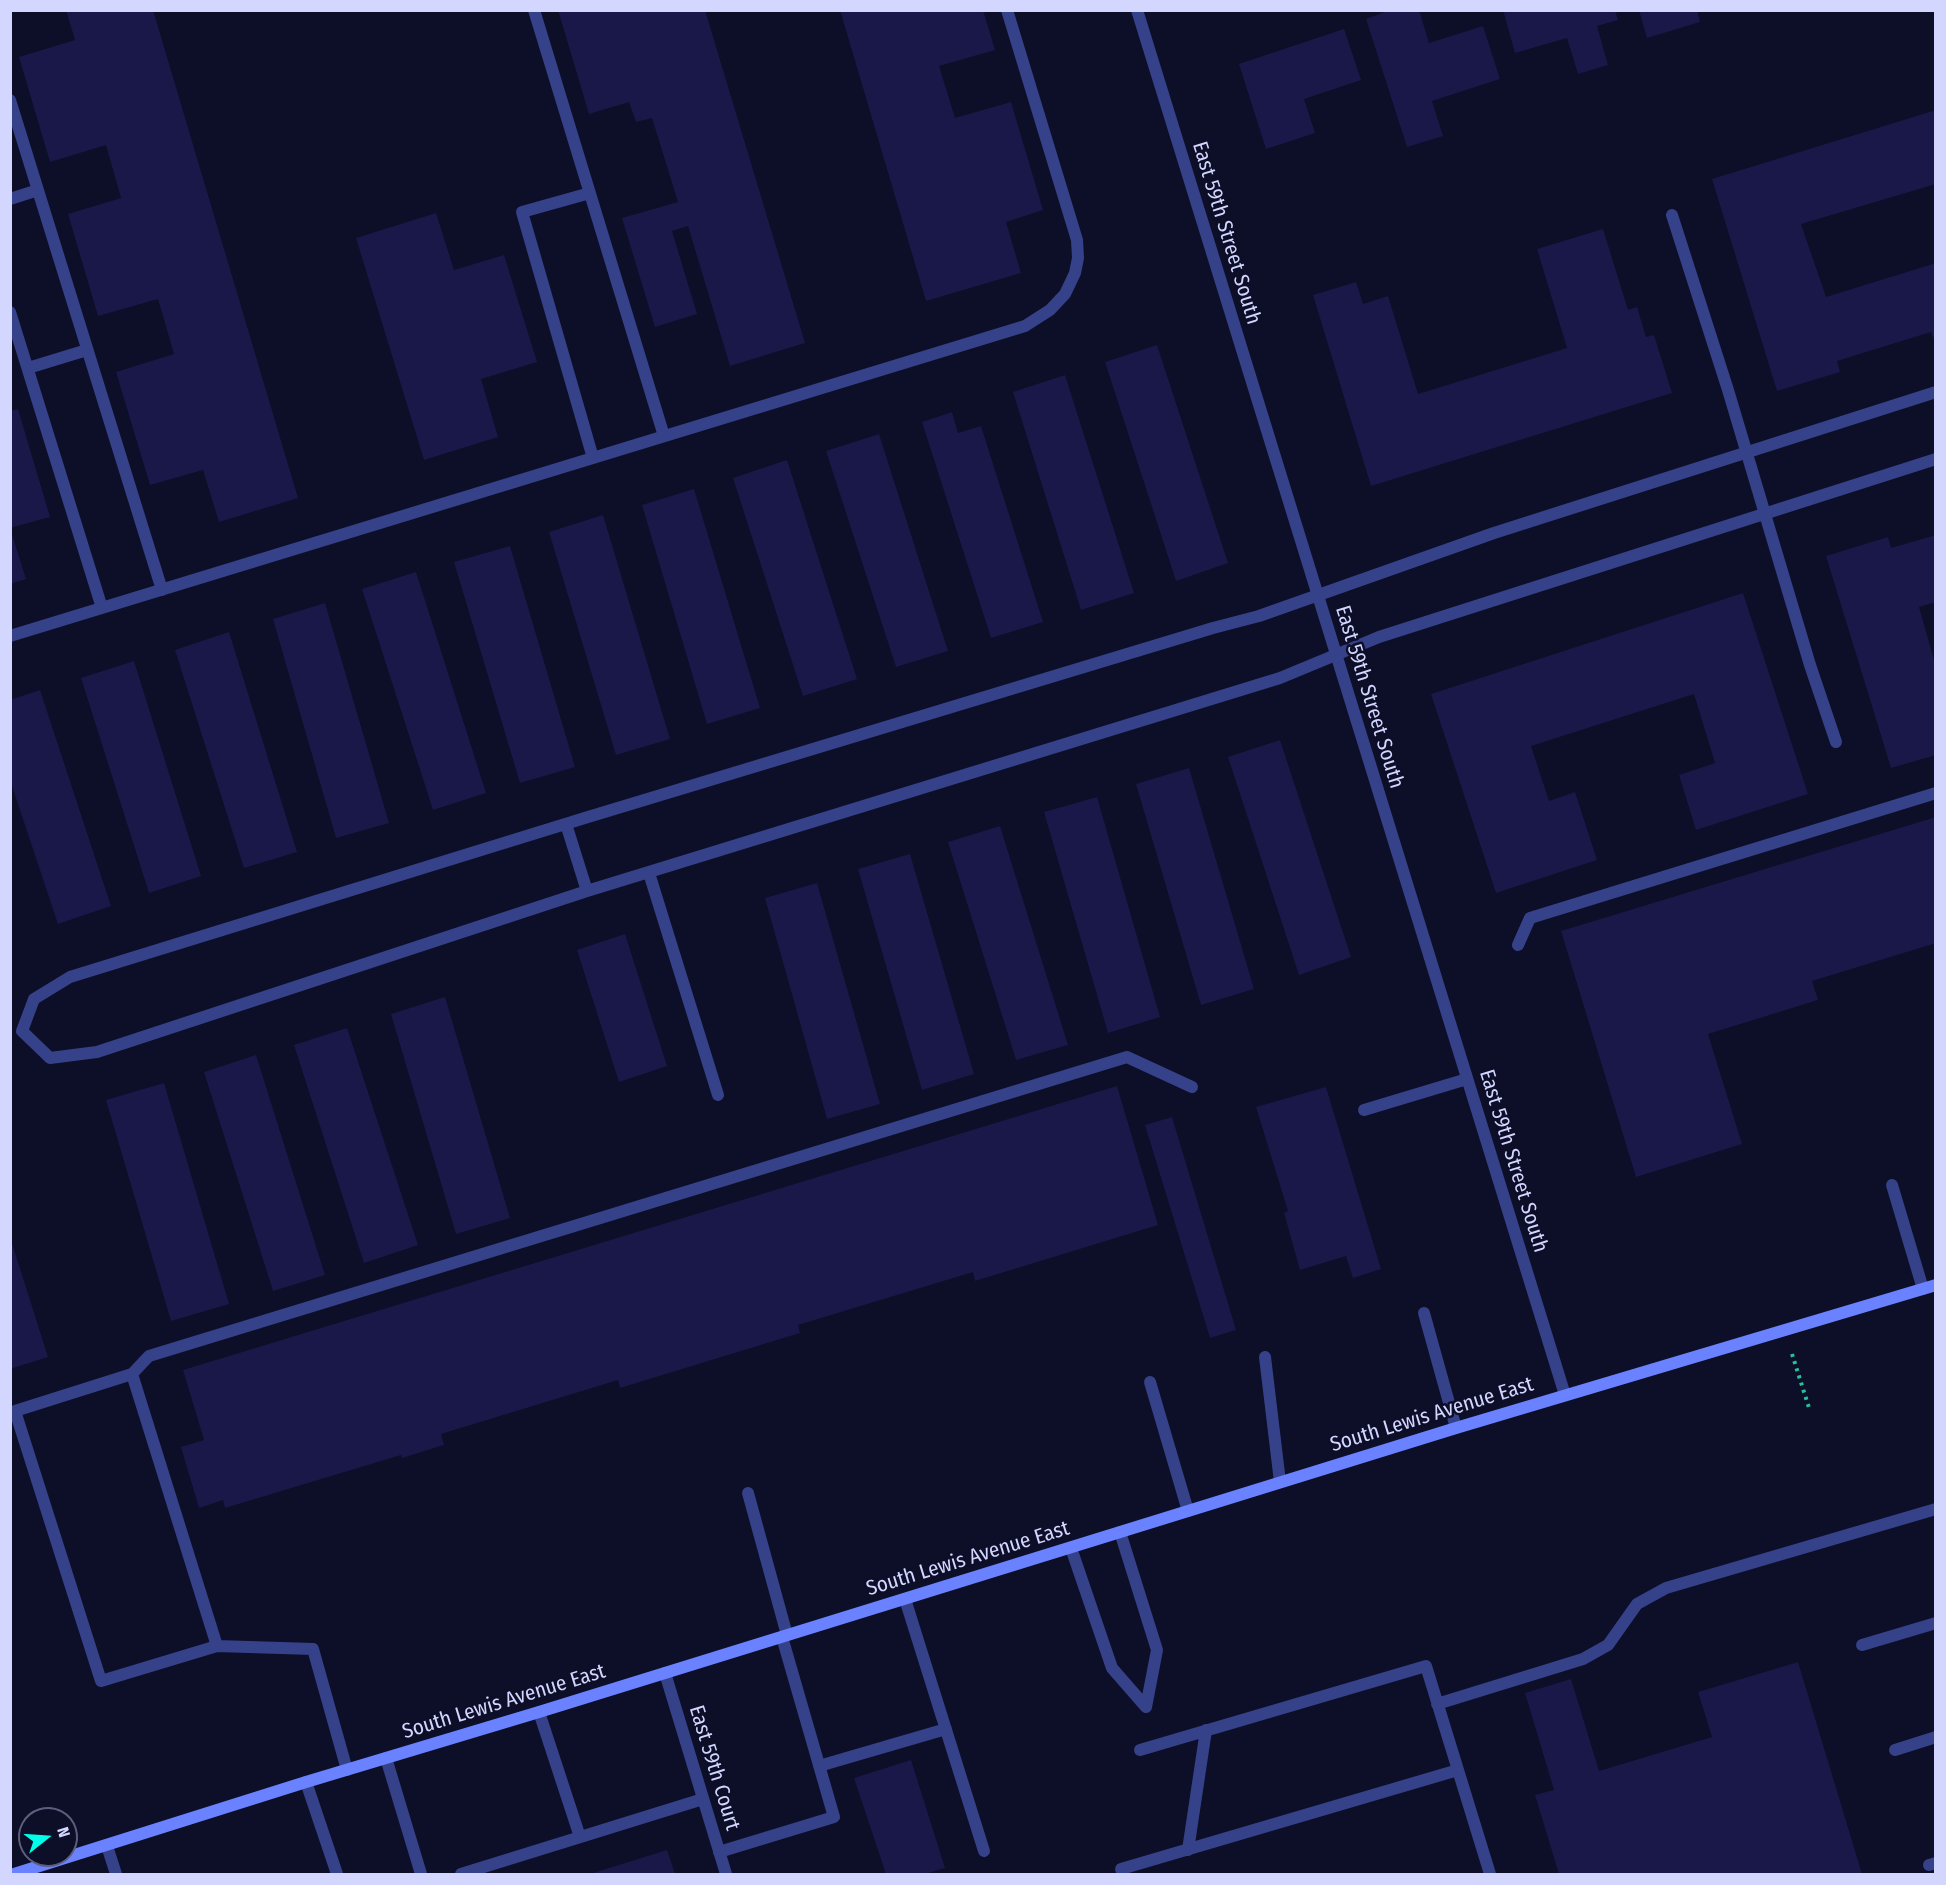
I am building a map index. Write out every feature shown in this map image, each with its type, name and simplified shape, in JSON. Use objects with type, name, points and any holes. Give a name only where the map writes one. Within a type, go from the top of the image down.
[{"type":"main road","name":"South Lewis Avenue East","points":[[14,1875],[306,1782],[1280,1482],[1929,1287]]},
{"type":"street","points":[[534,10],[664,436]]},
{"type":"street","points":[[10,636],[1025,326],[1050,310],[1065,294],[1075,273],[1078,258],[1077,240],[1007,10]]},
{"type":"street","name":"East 59th Street South","points":[[1137,10],[1565,1395]]},
{"type":"street","points":[[10,100],[162,590]]},
{"type":"street","points":[[10,199],[38,190]]},
{"type":"street","points":[[590,193],[522,212],[593,458]]},
{"type":"street","points":[[1671,215],[1748,453],[1810,665],[1836,742]]},
{"type":"street","points":[[10,312],[102,608]]},
{"type":"street","points":[[28,368],[87,350]]},
{"type":"street","points":[[1935,392],[1494,533],[1260,616],[1212,628],[70,977],[34,999],[22,1031],[50,1058],[97,1052],[587,891],[1280,678],[1379,637],[1935,459]]},
{"type":"street","points":[[1518,945],[1530,918],[1935,793]]},
{"type":"street","points":[[566,824],[587,891]]},
{"type":"street","points":[[649,873],[718,1095]]},
{"type":"street","points":[[346,1770],[313,1649],[217,1646],[101,1681],[15,1411],[132,1374],[149,1356],[1128,1057],[1192,1087]]},
{"type":"street","points":[[1364,1110],[1467,1079]]},
{"type":"street","points":[[1892,1185],[1929,1287]]},
{"type":"street","points":[[1424,1313],[1456,1428]]},
{"type":"street","points":[[1265,1357],[1280,1482]]},
{"type":"street","points":[[132,1374],[217,1646]]},
{"type":"street","points":[[1150,1382],[1188,1511]]},
{"type":"street","points":[[719,1852],[834,1817],[784,1636],[748,1493]]},
{"type":"street","points":[[1437,1704],[1583,1659],[1608,1645],[1637,1604],[1666,1588],[1935,1509]]},
{"type":"street","points":[[1071,1548],[1112,1668],[1146,1707],[1157,1650],[1120,1532]]},
{"type":"street","points":[[905,1599],[984,1851]]},
{"type":"street","points":[[1862,1645],[1935,1623]]},
{"type":"street","points":[[1140,1750],[1426,1666],[1490,1874]]},
{"type":"street","name":"East 59th Court","points":[[665,1673],[726,1875]]},
{"type":"street","points":[[539,1712],[580,1837]]},
{"type":"street","points":[[819,1766],[946,1729]]},
{"type":"street","points":[[1188,1850],[1206,1730]]},
{"type":"street","points":[[1895,1750],[1935,1737]]},
{"type":"street","points":[[386,1758],[420,1875]]},
{"type":"street","points":[[1121,1869],[1458,1770]]},
{"type":"street","points":[[306,1782],[338,1875]]},
{"type":"street","points":[[461,1875],[703,1799]]},
{"type":"street","points":[[107,1846],[116,1875]]},
{"type":"path","points":[[1784,1330],[1810,1411]]},
{"type":"building","points":[[66,10],[153,10],[298,498],[219,522],[203,470],[150,485],[116,372],[174,354],[158,299],[98,316],[68,214],[121,198],[106,145],[50,162],[19,57],[75,40]]},
{"type":"building","points":[[558,10],[705,10],[805,343],[730,366],[688,226],[672,231],[697,314],[655,327],[622,218],[678,202],[652,118],[636,122],[629,102],[589,114]]},
{"type":"building","points":[[840,10],[983,10],[995,50],[939,66],[955,118],[1011,102],[1043,210],[1006,222],[1021,273],[926,301]]},
{"type":"building","points":[[1390,10],[1419,10],[1429,43],[1483,26],[1500,79],[1432,101],[1443,136],[1407,147],[1366,19]]},
{"type":"building","points":[[1503,10],[1615,10],[1618,20],[1597,26],[1608,65],[1578,74],[1567,38],[1515,53]]},
{"type":"building","points":[[1639,10],[1697,10],[1700,22],[1647,38]]},
{"type":"building","points":[[1344,29],[1361,80],[1304,99],[1315,133],[1266,149],[1239,64]]},
{"type":"building","points":[[1936,110],[1936,184],[1801,224],[1826,297],[1936,263],[1936,344],[1931,332],[1837,361],[1840,372],[1777,391],[1712,179]]},
{"type":"building","points":[[436,213],[454,270],[504,255],[537,362],[481,379],[498,437],[424,460],[356,238]]},
{"type":"building","points":[[1603,229],[1628,310],[1637,307],[1646,337],[1654,335],[1672,393],[1371,486],[1313,295],[1356,282],[1363,304],[1388,296],[1418,394],[1567,348],[1537,249]]},
{"type":"building","points":[[1157,345],[1228,563],[1176,581],[1105,362]]},
{"type":"building","points":[[1065,375],[1134,593],[1081,610],[1013,392]]},
{"type":"building","points":[[18,409],[50,517],[10,528],[10,411]]},
{"type":"building","points":[[952,412],[958,433],[981,426],[1043,622],[991,638],[922,422]]},
{"type":"building","points":[[879,434],[948,651],[896,667],[826,451]]},
{"type":"building","points":[[787,460],[857,679],[803,696],[733,478]]},
{"type":"building","points":[[694,489],[760,708],[707,724],[642,505]]},
{"type":"building","points":[[603,515],[670,739],[616,755],[549,532]]},
{"type":"building","points":[[10,528],[26,579],[10,584]]},
{"type":"building","points":[[1936,535],[1936,602],[1919,607],[1936,667],[1936,755],[1891,768],[1826,556],[1888,537],[1891,548]]},
{"type":"building","points":[[510,546],[575,767],[520,783],[454,562]]},
{"type":"building","points":[[416,572],[486,793],[433,810],[362,589]]},
{"type":"building","points":[[1743,593],[1808,794],[1696,830],[1679,775],[1715,763],[1694,694],[1531,746],[1549,801],[1575,792],[1597,860],[1496,893],[1431,694]]},
{"type":"building","points":[[325,603],[389,823],[336,838],[273,619]]},
{"type":"building","points":[[229,632],[297,852],[244,868],[175,650]]},
{"type":"building","points":[[134,661],[201,876],[149,893],[81,678]]},
{"type":"building","points":[[40,690],[111,906],[58,924],[10,780],[10,700]]},
{"type":"building","points":[[1280,740],[1351,957],[1299,975],[1228,757]]},
{"type":"building","points":[[1189,768],[1254,989],[1201,1005],[1136,784]]},
{"type":"building","points":[[1097,797],[1160,1017],[1108,1033],[1044,812]]},
{"type":"building","points":[[1936,817],[1936,943],[1812,981],[1818,1000],[1708,1034],[1742,1144],[1636,1177],[1561,931]]},
{"type":"building","points":[[1000,826],[1068,1045],[1016,1060],[948,842]]},
{"type":"building","points":[[910,854],[974,1074],[922,1090],[858,869]]},
{"type":"building","points":[[817,883],[880,1104],[827,1119],[765,898]]},
{"type":"building","points":[[625,934],[667,1066],[619,1082],[577,950]]},
{"type":"building","points":[[445,997],[510,1218],[456,1234],[391,1014]]},
{"type":"building","points":[[347,1028],[418,1245],[364,1263],[294,1045]]},
{"type":"building","points":[[256,1055],[325,1275],[273,1291],[204,1072]]},
{"type":"building","points":[[164,1083],[229,1304],[171,1321],[106,1100]]},
{"type":"building","points":[[1117,1086],[1158,1225],[975,1281],[973,1272],[798,1325],[800,1333],[620,1388],[618,1380],[441,1434],[444,1445],[402,1458],[401,1455],[225,1508],[223,1500],[199,1508],[181,1447],[204,1440],[183,1370]]},
{"type":"building","points":[[1326,1087],[1381,1269],[1353,1278],[1346,1256],[1300,1270],[1284,1213],[1288,1211],[1256,1107]]},
{"type":"building","points":[[1172,1117],[1236,1330],[1210,1338],[1145,1125]]},
{"type":"building","points":[[10,1237],[48,1357],[10,1369]]},
{"type":"building","points":[[1798,1662],[1862,1874],[1559,1874],[1535,1795],[1554,1790],[1525,1693],[1571,1679],[1599,1771],[1712,1737],[1698,1692]]},
{"type":"building","points":[[911,1760],[945,1868],[925,1874],[886,1874],[854,1778]]},
{"type":"building","points":[[667,1850],[675,1874],[590,1874]]}]
